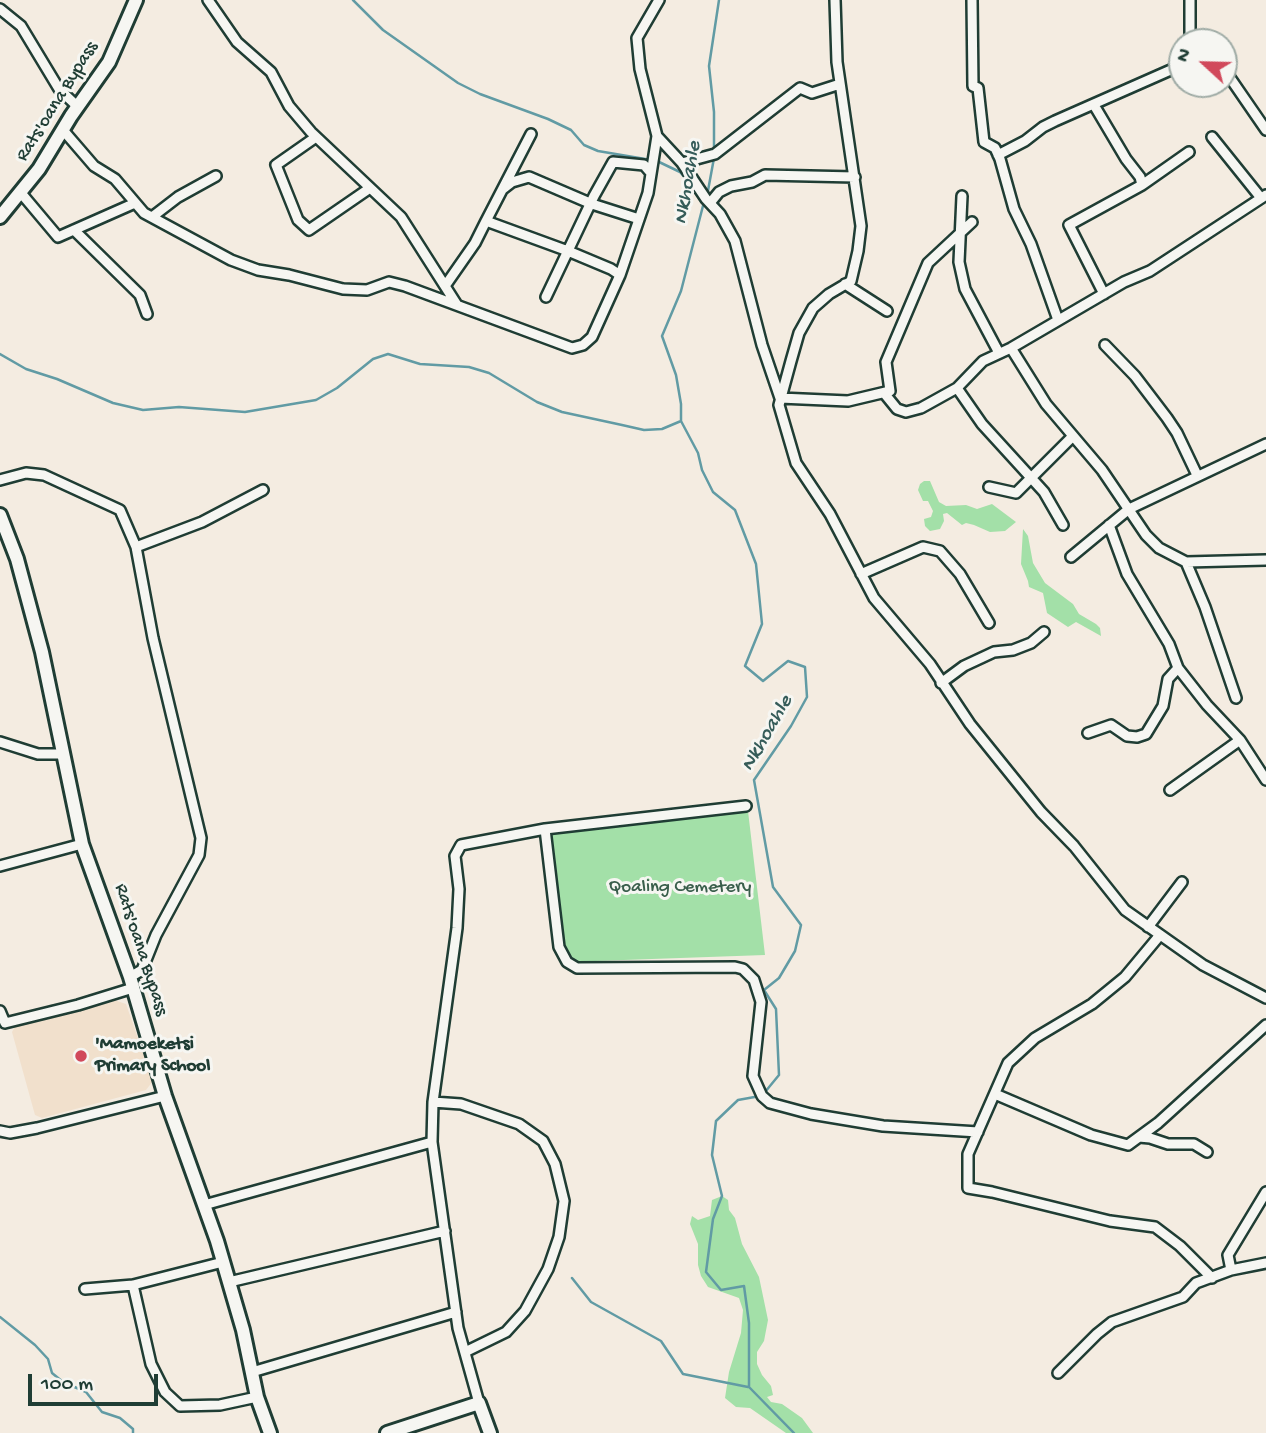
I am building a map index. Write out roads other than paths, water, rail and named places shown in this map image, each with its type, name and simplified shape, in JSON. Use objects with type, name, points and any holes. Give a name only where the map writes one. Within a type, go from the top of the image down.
[{"type":"street","name":"Rats'oana Bypass","points":[[0,217],[39,169],[109,62],[136,0]]},
{"type":"street","points":[[208,0],[237,42],[271,72],[289,106],[316,137],[401,217],[457,305]]},
{"type":"street","points":[[63,130],[94,166],[115,179],[135,203],[152,217],[231,260],[258,271],[289,275],[343,289],[367,290],[389,282],[572,348],[583,345],[592,337],[620,275],[648,193],[657,136],[639,69],[637,38],[659,0]]},
{"type":"street","points":[[835,0],[837,62],[861,226],[851,281],[813,308],[799,332],[780,398],[779,405],[796,463],[830,514],[874,598],[930,664],[970,724],[1125,910],[1203,965],[1266,998]]},
{"type":"street","points":[[972,0],[971,52],[984,142],[995,148],[998,155],[1014,209],[1031,244],[1058,320]]},
{"type":"street","points":[[1190,0],[1190,28]]},
{"type":"street","points":[[0,9],[21,26],[59,89],[78,107]]},
{"type":"street","points":[[998,155],[1026,141],[1043,127],[1168,71]]},
{"type":"street","points":[[682,163],[715,154],[800,88],[812,93],[840,84]]},
{"type":"street","points":[[1238,89],[1266,130]]},
{"type":"street","points":[[1094,105],[1143,185]]},
{"type":"street","points":[[445,286],[475,243],[531,134]]},
{"type":"street","points":[[657,136],[682,163],[720,214],[735,241],[762,345],[780,398]]},
{"type":"street","points":[[884,393],[897,409],[906,412],[921,408],[957,388],[983,361],[1150,271],[1263,197],[1212,136]]},
{"type":"street","points":[[316,137],[276,165],[298,220],[309,230],[370,188]]},
{"type":"street","points":[[1104,294],[1069,225],[1143,185],[1189,152]]},
{"type":"street","points":[[546,298],[613,162],[644,165],[651,173]]},
{"type":"street","points":[[710,203],[719,192],[765,175],[855,177]]},
{"type":"street","points":[[152,217],[178,197],[216,176]]},
{"type":"street","points":[[503,189],[512,182],[529,177],[592,204],[639,219]]},
{"type":"street","points":[[21,193],[58,237],[135,203]]},
{"type":"street","points":[[961,196],[959,262],[965,289],[999,353]]},
{"type":"street","points":[[486,221],[568,251],[620,275]]},
{"type":"street","points":[[780,398],[848,401],[890,391],[886,362],[928,263],[972,222]]},
{"type":"street","points":[[74,230],[140,295],[147,314]]},
{"type":"street","points":[[845,284],[887,311]]},
{"type":"street","points":[[1105,345],[1135,376],[1167,418],[1197,475]]},
{"type":"street","points":[[1011,348],[1046,404],[1102,470],[1146,535],[1159,548],[1186,562],[1266,560]]},
{"type":"street","points":[[957,388],[982,424],[1032,478],[1063,525]]},
{"type":"street","points":[[989,487],[1016,493],[1072,437]]},
{"type":"street","points":[[1071,557],[1129,509],[1266,444]]},
{"type":"street","points":[[0,480],[26,473],[44,475],[120,510],[136,547],[153,638],[201,838],[199,855],[156,935],[142,970],[131,982],[78,1005],[5,1023],[0,1011]]},
{"type":"street","points":[[136,547],[202,522],[263,491]]},
{"type":"street","name":"Rats'oana Bypass","points":[[0,515],[16,559],[42,652],[82,844],[131,982],[165,1096],[223,1262],[243,1330],[257,1397],[270,1433]]},
{"type":"street","points":[[1109,524],[1127,574],[1169,644],[1178,668],[1207,705],[1240,740],[1266,780]]},
{"type":"street","points":[[861,574],[923,547],[940,551],[960,574],[989,623]]},
{"type":"street","points":[[1186,562],[1205,607],[1236,698]]},
{"type":"street","points":[[941,682],[964,666],[993,652],[1013,650],[1031,643],[1044,632]]},
{"type":"street","points":[[1088,733],[1111,725],[1127,737],[1146,734],[1163,706],[1168,679],[1178,668]]},
{"type":"street","points":[[1170,790],[1240,740]]},
{"type":"street","points":[[0,742],[38,754],[62,754]]},
{"type":"street","points":[[490,1433],[479,1403],[456,1312],[432,1142],[433,1102],[457,928],[459,889],[455,856],[461,845],[545,829],[746,806]]},
{"type":"street","points":[[545,829],[559,947],[567,962],[577,968],[743,969],[754,980],[761,1002],[753,1076],[762,1096],[770,1102],[811,1114],[883,1126],[978,1132]]},
{"type":"street","points":[[0,866],[82,844]]},
{"type":"street","points":[[1148,927],[1182,882]]},
{"type":"street","points":[[1160,935],[1125,977],[1092,1004],[1035,1038],[1008,1063],[968,1154],[968,1188],[1110,1221],[1155,1227],[1180,1246],[1212,1278]]},
{"type":"street","points":[[995,1094],[1091,1135],[1128,1145],[1158,1123],[1266,1024]]},
{"type":"street","points":[[0,1131],[10,1133],[37,1128],[165,1096]]},
{"type":"street","points":[[433,1102],[461,1104],[519,1124],[543,1141],[555,1164],[564,1201],[559,1237],[548,1269],[525,1311],[506,1332],[465,1352]]},
{"type":"street","points":[[1139,1137],[1168,1144],[1194,1144],[1207,1152]]},
{"type":"street","points":[[204,1205],[432,1142]]},
{"type":"street","points":[[1231,1270],[1228,1255],[1266,1192]]},
{"type":"street","points":[[229,1282],[445,1231]]},
{"type":"street","points":[[85,1289],[133,1285],[223,1262]]},
{"type":"street","points":[[1058,1373],[1112,1322],[1183,1297],[1196,1283],[1231,1270],[1266,1264]]},
{"type":"street","points":[[133,1285],[151,1364],[165,1392],[180,1406],[220,1405],[257,1397]]},
{"type":"street","points":[[252,1373],[456,1312]]},
{"type":"street","points":[[387,1433],[479,1403]]},
{"type":"waterway","points":[[353,0],[383,30],[458,83],[571,130],[584,145],[598,151],[657,161],[680,172],[703,204]]},
{"type":"waterway","name":"Nkhoahle","points":[[714,151],[714,112],[709,66],[719,0]]},
{"type":"waterway","name":"Nkhoahle","points":[[707,196],[714,158]]},
{"type":"waterway","name":"Nkhoahle","points":[[704,202],[681,291],[662,336],[676,375],[681,421],[698,453],[702,470],[713,492],[735,510],[756,564],[762,624],[745,666],[763,681],[788,661],[805,667],[807,697],[791,726],[754,780],[773,887],[801,925],[795,951],[779,978],[764,990],[776,1009],[779,1075],[765,1092]]},
{"type":"waterway","points":[[0,354],[26,369],[113,403],[143,410],[179,407],[245,412],[316,400],[337,388],[373,359],[388,354],[420,364],[469,367],[489,373],[537,402],[562,412],[644,430],[662,429],[681,421]]},
{"type":"waterway","name":"Nkhoahle","points":[[760,1096],[738,1100],[716,1121],[712,1155],[722,1196],[713,1219],[706,1272],[721,1290],[744,1286],[749,1323],[749,1387],[794,1433]]},
{"type":"waterway","points":[[572,1278],[591,1302],[661,1341],[683,1374],[748,1387]]},
{"type":"waterway","points":[[0,1317],[35,1345],[48,1359],[52,1373],[63,1382],[86,1392],[102,1412],[120,1418],[133,1429],[133,1433]]},
{"type":"place","name":"'Mamoeketsi Primary School","points":[[81,1056]]},
{"type":"park label","name":"Qoaling Cemetery","points":[[680,888]]}]
